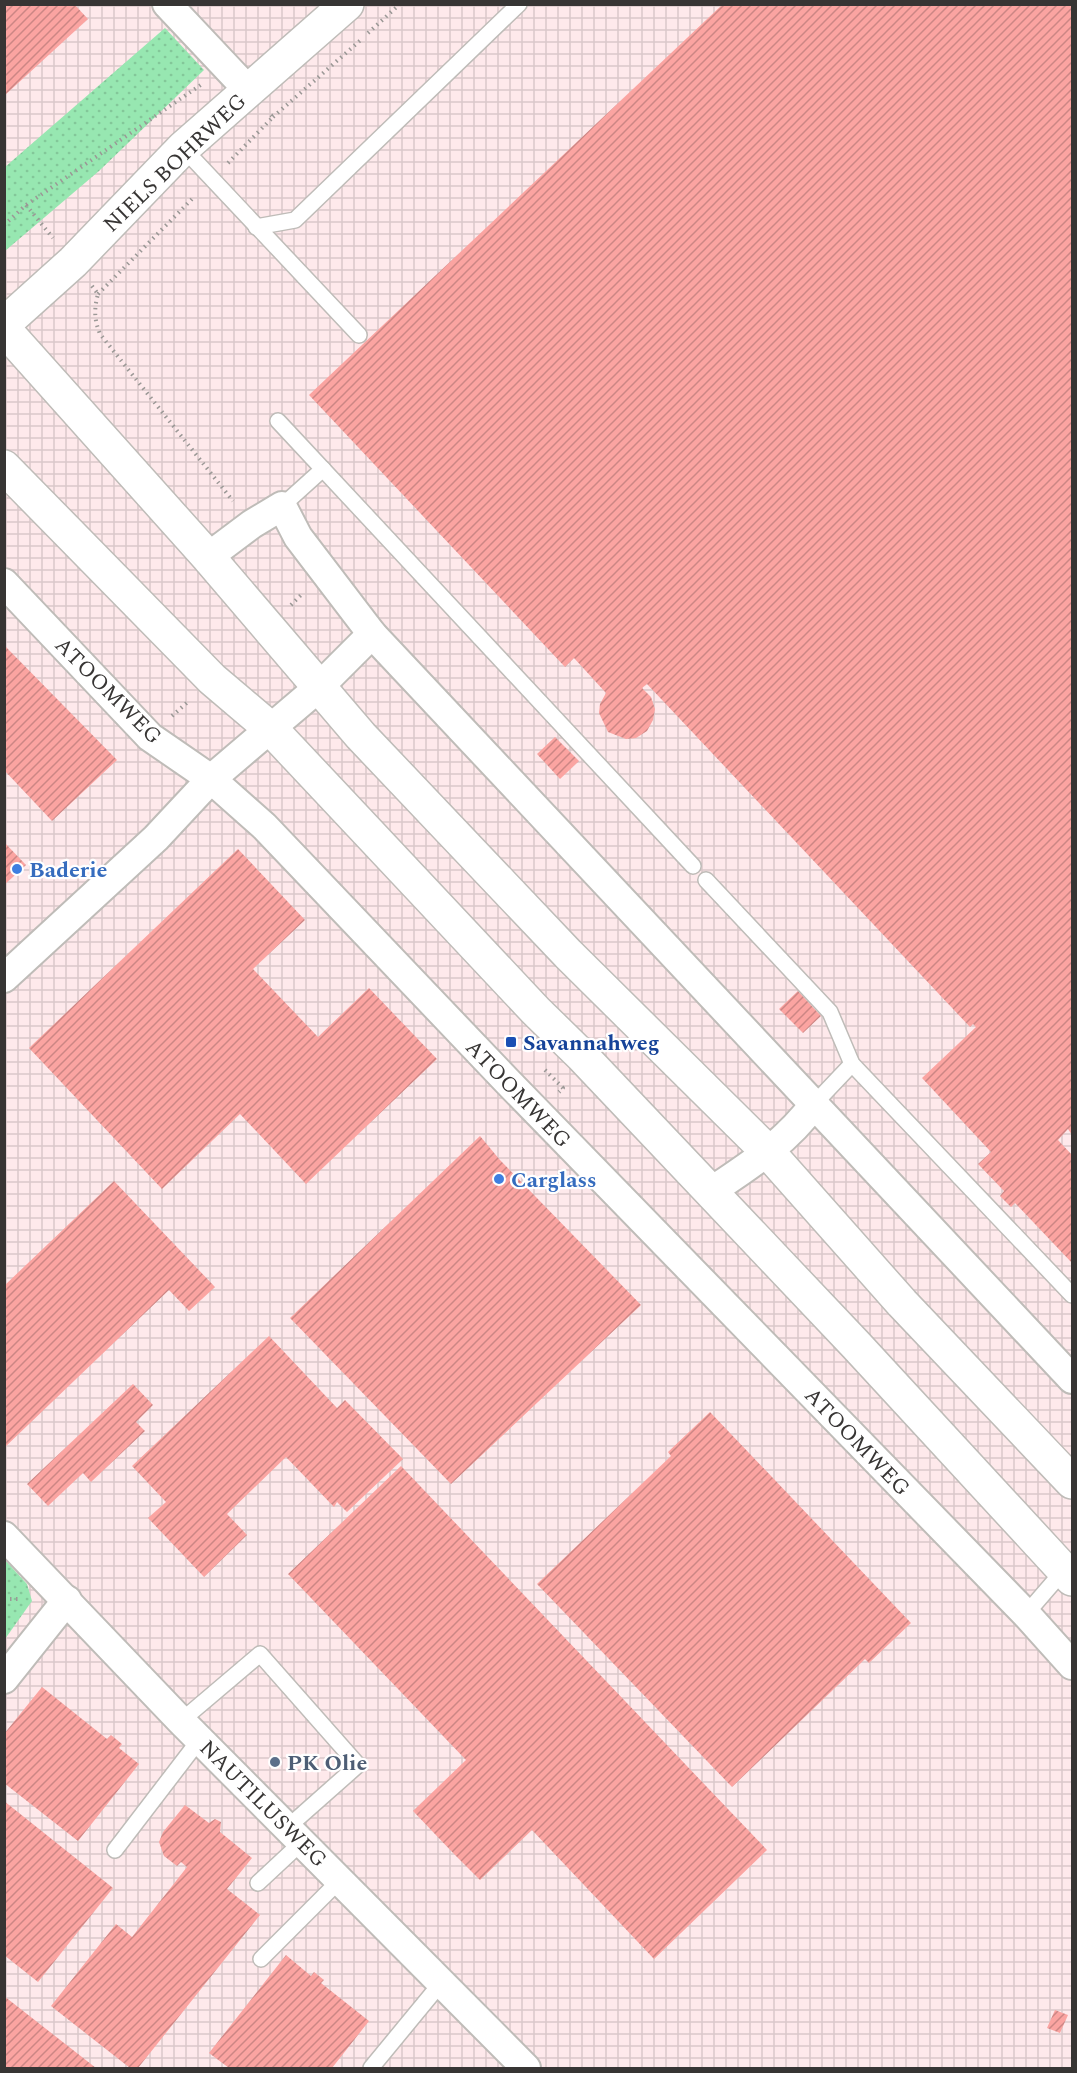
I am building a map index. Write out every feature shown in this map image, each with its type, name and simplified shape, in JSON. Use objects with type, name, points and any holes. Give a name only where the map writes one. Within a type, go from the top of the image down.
[{"type":"main road","name":"NIELS BOHRWEG","points":[[4,324],[73,262],[183,148],[346,4]]},
{"type":"main road","points":[[4,329],[208,558],[318,688],[568,954],[769,1153],[902,1303],[1072,1482]]},
{"type":"main road","points":[[4,467],[212,680],[271,729],[856,1345],[1068,1574]]},
{"type":"street","points":[[167,4],[248,90]]},
{"type":"street","points":[[208,558],[252,524],[282,506],[298,537],[372,633],[1070,1371]]},
{"type":"street","name":"ATOOMWEG","points":[[4,583],[150,737],[211,779],[264,826],[514,1088],[1026,1614],[1072,1665]]},
{"type":"street","points":[[4,978],[156,838],[211,779],[318,688],[372,633]]},
{"type":"street","points":[[710,1192],[769,1153],[802,1121],[815,1103]]},
{"type":"street","name":"NAUTILUSWEG","points":[[4,1536],[191,1730],[526,2068]]},
{"type":"street","points":[[4,1679],[67,1600]]},
{"type":"lane","points":[[256,227],[295,220],[519,4]]},
{"type":"lane","points":[[183,148],[359,335]]},
{"type":"lane","points":[[278,421],[693,866]]},
{"type":"lane","points":[[282,506],[323,469]]},
{"type":"lane","points":[[706,880],[830,1012],[852,1064],[1072,1295]]},
{"type":"lane","points":[[815,1103],[852,1064]]},
{"type":"lane","points":[[1026,1614],[1068,1574]]},
{"type":"lane","points":[[115,1850],[191,1730],[260,1654],[358,1765],[295,1835],[258,1883]]},
{"type":"lane","points":[[261,1959],[340,1880]]},
{"type":"lane","points":[[371,2068],[441,1983]]},
{"type":"path","points":[[273,117],[400,4]]},
{"type":"path","points":[[4,225],[26,205],[226,67]]},
{"type":"shaded area","points":[[5,5],[1072,5],[1072,2068],[5,2068]]},
{"type":"green space","points":[[165,28],[204,70],[99,171],[5,251],[5,167]]},
{"type":"green space","points":[[5,1560],[27,1584],[32,1601],[5,1639]]},
{"type":"building","points":[[4,4],[74,4],[88,19],[4,96]]},
{"type":"building","points":[[723,4],[1072,4],[1072,1135],[1068,1129],[1058,1140],[1072,1155],[1072,1263],[1015,1203],[1011,1207],[1000,1196],[1004,1191],[978,1164],[991,1152],[922,1078],[976,1027],[973,1024],[970,1027],[647,684],[642,688],[651,697],[655,709],[653,720],[647,731],[636,738],[626,739],[608,732],[599,713],[600,704],[606,693],[574,658],[565,667],[309,395]]},
{"type":"building","points":[[4,645],[117,760],[52,821],[4,770]]},
{"type":"building","points":[[555,737],[579,761],[560,779],[537,754]]},
{"type":"building","points":[[4,842],[26,865],[4,885]]},
{"type":"building","points":[[238,849],[305,920],[253,969],[318,1037],[369,988],[437,1059],[306,1184],[240,1114],[162,1189],[29,1048]]},
{"type":"building","points":[[798,991],[821,1016],[803,1033],[779,1009]]},
{"type":"building","points":[[480,1136],[500,1160],[641,1305],[451,1484],[290,1318]]},
{"type":"building","points":[[114,1181],[215,1287],[189,1311],[169,1290],[4,1448],[4,1286]]},
{"type":"building","points":[[269,1336],[337,1408],[345,1400],[403,1459],[347,1512],[337,1502],[334,1507],[286,1457],[227,1514],[247,1535],[204,1577],[148,1518],[166,1502],[132,1466]]},
{"type":"building","points":[[133,1384],[153,1405],[136,1422],[145,1431],[91,1482],[83,1473],[48,1506],[27,1484]]},
{"type":"building","points":[[710,1412],[911,1623],[869,1663],[865,1659],[732,1787],[537,1584],[671,1456],[668,1452]]},
{"type":"building","points":[[401,1466],[767,1850],[654,1959],[532,1830],[480,1880],[413,1811],[466,1760],[288,1574]]},
{"type":"building","points":[[42,1687],[107,1739],[111,1735],[122,1744],[119,1748],[139,1764],[78,1841],[4,1783],[4,1734]]},
{"type":"building","points":[[4,1801],[113,1888],[38,1982],[4,1955]]},
{"type":"building","points":[[185,1805],[209,1823],[215,1819],[221,1822],[220,1832],[252,1858],[227,1889],[260,1915],[138,2068],[130,2068],[51,2006],[116,1924],[132,1937],[187,1867],[181,1862],[177,1866],[164,1856],[159,1842],[163,1832]]},
{"type":"building","points":[[286,1955],[311,1976],[314,1972],[324,1980],[321,1983],[369,2021],[332,2068],[229,2068],[209,2053]]},
{"type":"building","points":[[4,1996],[96,2068],[4,2068]]},
{"type":"building","points":[[1055,2010],[1068,2015],[1060,2033],[1047,2028]]},
{"type":"place","name":"Baderie","points":[[17,869]]},
{"type":"place","name":"Savannahweg","points":[[511,1042]]},
{"type":"place","name":"Carglass","points":[[499,1179]]},
{"type":"place","name":"PK Olie","points":[[275,1762]]}]
